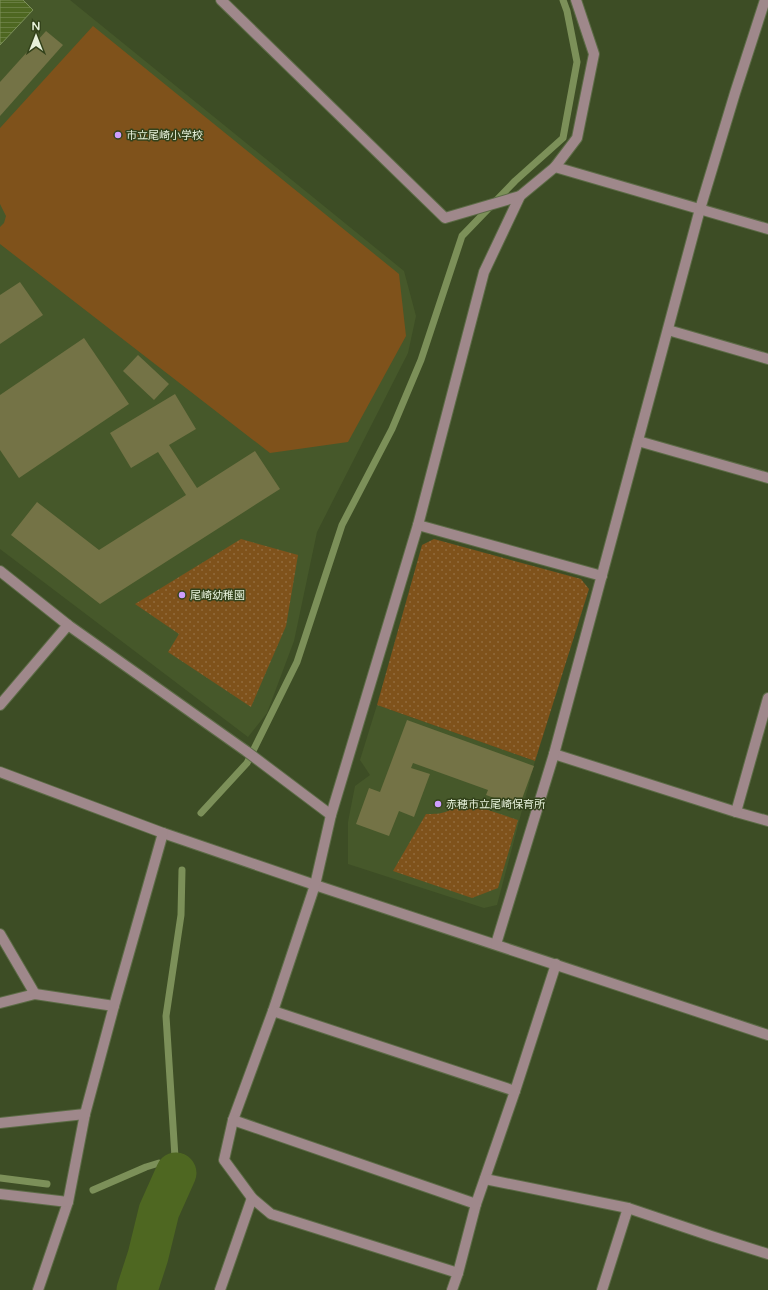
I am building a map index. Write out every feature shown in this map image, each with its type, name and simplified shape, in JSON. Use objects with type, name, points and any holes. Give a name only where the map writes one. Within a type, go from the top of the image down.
[{"type":"street","points":[[221,0],[445,218],[520,196],[555,168],[577,138],[594,54],[576,0]]},
{"type":"street","points":[[496,944],[554,754],[700,209],[735,93],[766,0]]},
{"type":"street","points":[[555,168],[768,229]]},
{"type":"street","points":[[458,1273],[271,1214],[252,1198],[224,1160],[233,1120],[273,1011],[315,885],[331,815],[418,525],[484,272],[520,196]]},
{"type":"street","points":[[668,330],[768,359]]},
{"type":"street","points":[[638,441],[768,478]]},
{"type":"street","points":[[418,525],[602,576]]},
{"type":"street","points":[[0,571],[68,625],[246,751],[331,815]]},
{"type":"street","points":[[0,705],[68,625]]},
{"type":"street","points":[[736,812],[768,698]]},
{"type":"street","points":[[554,754],[736,812],[768,820]]},
{"type":"street","points":[[0,772],[163,833],[768,1035]]},
{"type":"street","points":[[38,1290],[68,1202],[85,1114],[163,833]]},
{"type":"street","points":[[0,934],[35,994]]},
{"type":"street","points":[[452,1290],[458,1273],[476,1204],[515,1091],[556,964]]},
{"type":"street","points":[[0,1003],[35,994],[114,1006]]},
{"type":"street","points":[[273,1011],[515,1091]]},
{"type":"street","points":[[0,1123],[85,1114]]},
{"type":"street","points":[[233,1120],[476,1204]]},
{"type":"street","points":[[485,1179],[628,1208],[768,1254]]},
{"type":"street","points":[[0,1194],[68,1202]]},
{"type":"street","points":[[220,1290],[252,1198]]},
{"type":"street","points":[[602,1290],[628,1208]]},
{"type":"shaded area","name":"市立尾崎小学校","points":[[0,0],[70,0],[404,271],[416,316],[408,353],[317,532],[294,641],[267,713],[248,737],[0,549]]},
{"type":"shaded area","points":[[0,0],[23,0],[33,10],[0,45]]},
{"type":"shaded area","name":"市立尾崎小学校","points":[[93,26],[399,274],[406,336],[348,442],[270,453],[0,244],[0,227],[4,223],[6,216],[0,204],[0,128]]},
{"type":"shaded area","points":[[241,539],[298,555],[286,626],[251,707],[168,652],[179,634],[135,604]]},
{"type":"shaded area","points":[[434,539],[581,579],[589,589],[535,761],[377,705],[422,545]]},
{"type":"shaded area","name":"赤穂市立尾崎保育所","points":[[377,705],[535,761],[497,905],[484,908],[348,864],[348,822],[355,786],[370,775],[360,760]]},
{"type":"shaded area","points":[[461,801],[518,820],[498,888],[472,898],[393,871],[426,814],[445,812],[453,808]]},
{"type":"building","points":[[46,31],[63,45],[0,116],[0,82]]},
{"type":"building","points":[[20,282],[43,315],[0,344],[0,295]]},
{"type":"building","points":[[84,338],[129,404],[19,478],[0,450],[0,395]]},
{"type":"building","points":[[138,355],[169,384],[154,400],[123,371]]},
{"type":"building","points":[[175,394],[196,429],[169,445],[197,488],[255,451],[280,489],[100,604],[11,535],[37,502],[99,550],[186,495],[158,452],[131,468],[110,433]]},
{"type":"building","points":[[407,720],[534,766],[519,807],[486,795],[488,790],[413,763],[411,768],[430,774],[414,817],[399,811],[389,836],[356,824],[369,788],[380,792]]},
{"type":"waterway","points":[[201,813],[247,763],[297,662],[342,525],[392,429],[421,360],[462,236],[515,181],[563,138],[577,62],[567,11],[563,0]]},
{"type":"waterway","points":[[176,1173],[166,1016],[181,915],[182,870]]},
{"type":"waterway","points":[[93,1190],[146,1167],[159,1163],[176,1173]]},
{"type":"waterway","points":[[137,1290],[148,1256],[159,1211],[176,1173]]},
{"type":"waterway","points":[[0,1178],[47,1184]]},
{"type":"place","name":"市立尾崎小学校","points":[[118,135]]},
{"type":"place","name":"尾崎幼稚園","points":[[182,595]]},
{"type":"place","name":"赤穂市立尾崎保育所","points":[[438,804]]}]
